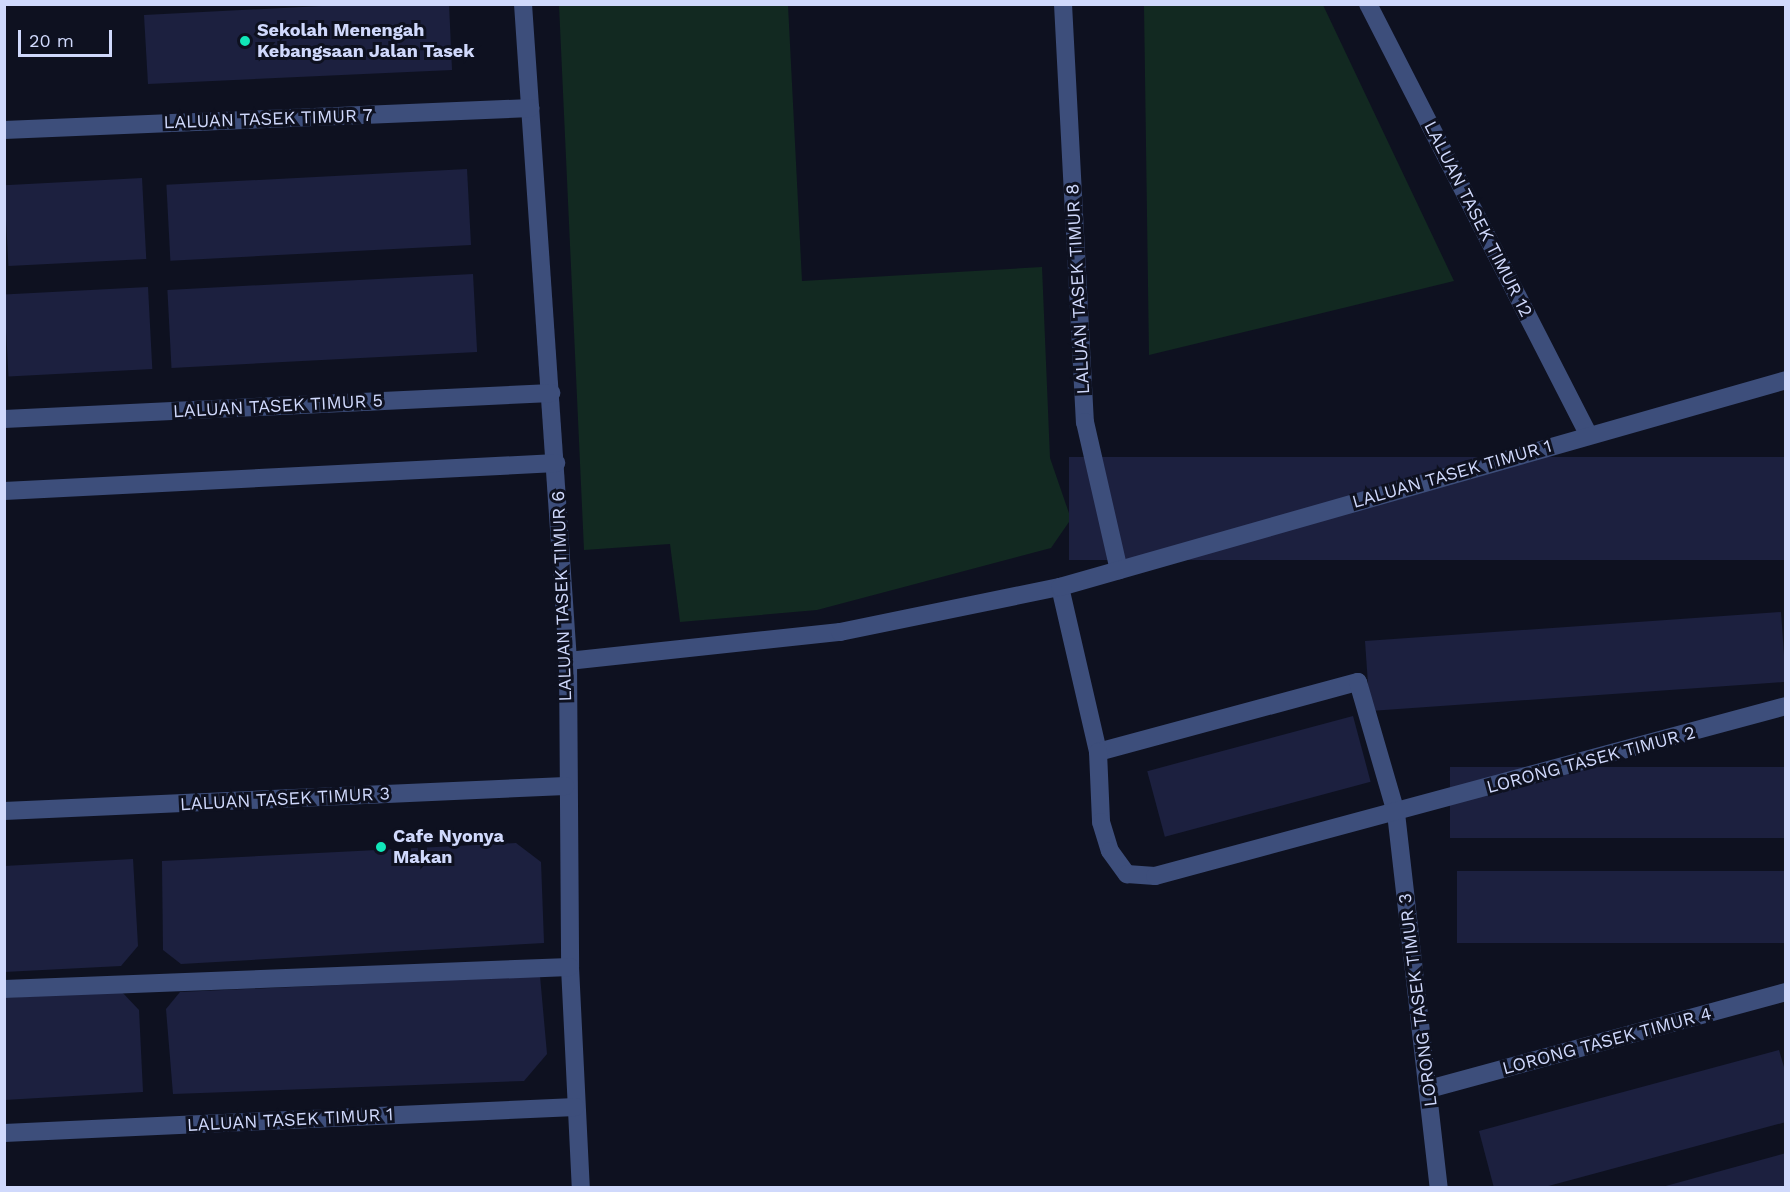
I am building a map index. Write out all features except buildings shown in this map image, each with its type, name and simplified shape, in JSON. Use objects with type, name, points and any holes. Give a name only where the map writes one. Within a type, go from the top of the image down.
[{"type":"street","name":"LALUAN TASEK TIMUR 6","points":[[523,4],[568,661],[565,786],[574,1107],[581,1188]]},
{"type":"street","name":"LALUAN TASEK TIMUR 8","points":[[1063,4],[1085,422],[1119,570]]},
{"type":"street","name":"LALUAN TASEK TIMUR 12","points":[[1368,4],[1588,434]]},
{"type":"street","name":"LALUAN TASEK TIMUR 7","points":[[4,130],[531,108]]},
{"type":"street","name":"LALUAN TASEK TIMUR 1","points":[[568,661],[840,632],[1060,586],[1588,434],[1785,380]]},
{"type":"street","name":"LALUAN TASEK TIMUR 5","points":[[4,419],[551,393]]},
{"type":"street","points":[[4,491],[556,463]]},
{"type":"street","name":"LORONG TASEK TIMUR 2","points":[[1060,586],[1098,752],[1101,822],[1110,851],[1127,874],[1155,876],[1396,813],[1785,706]]},
{"type":"street","name":"LORONG TASEK TIMUR 3","points":[[1098,752],[1358,682],[1396,813],[1439,1188]]},
{"type":"street","name":"LALUAN TASEK TIMUR 3","points":[[4,811],[565,786]]},
{"type":"street","points":[[4,989],[570,967]]},
{"type":"street","name":"LORONG TASEK TIMUR 4","points":[[1429,1089],[1785,992]]},
{"type":"street","name":"LALUAN TASEK TIMUR 1","points":[[4,1132],[574,1107]]},
{"type":"green space","points":[[559,5],[788,5],[802,281],[1042,267],[1050,458],[1071,519],[1051,548],[817,610],[680,622],[670,544],[584,550]]},
{"type":"green space","points":[[1144,5],[1323,5],[1454,281],[1149,355]]},
{"type":"place","name":"Sekolah Menengah Kebangsaan Jalan Tasek","points":[[245,41]]},
{"type":"place","name":"Cafe Nyonya Makan","points":[[381,847]]}]
